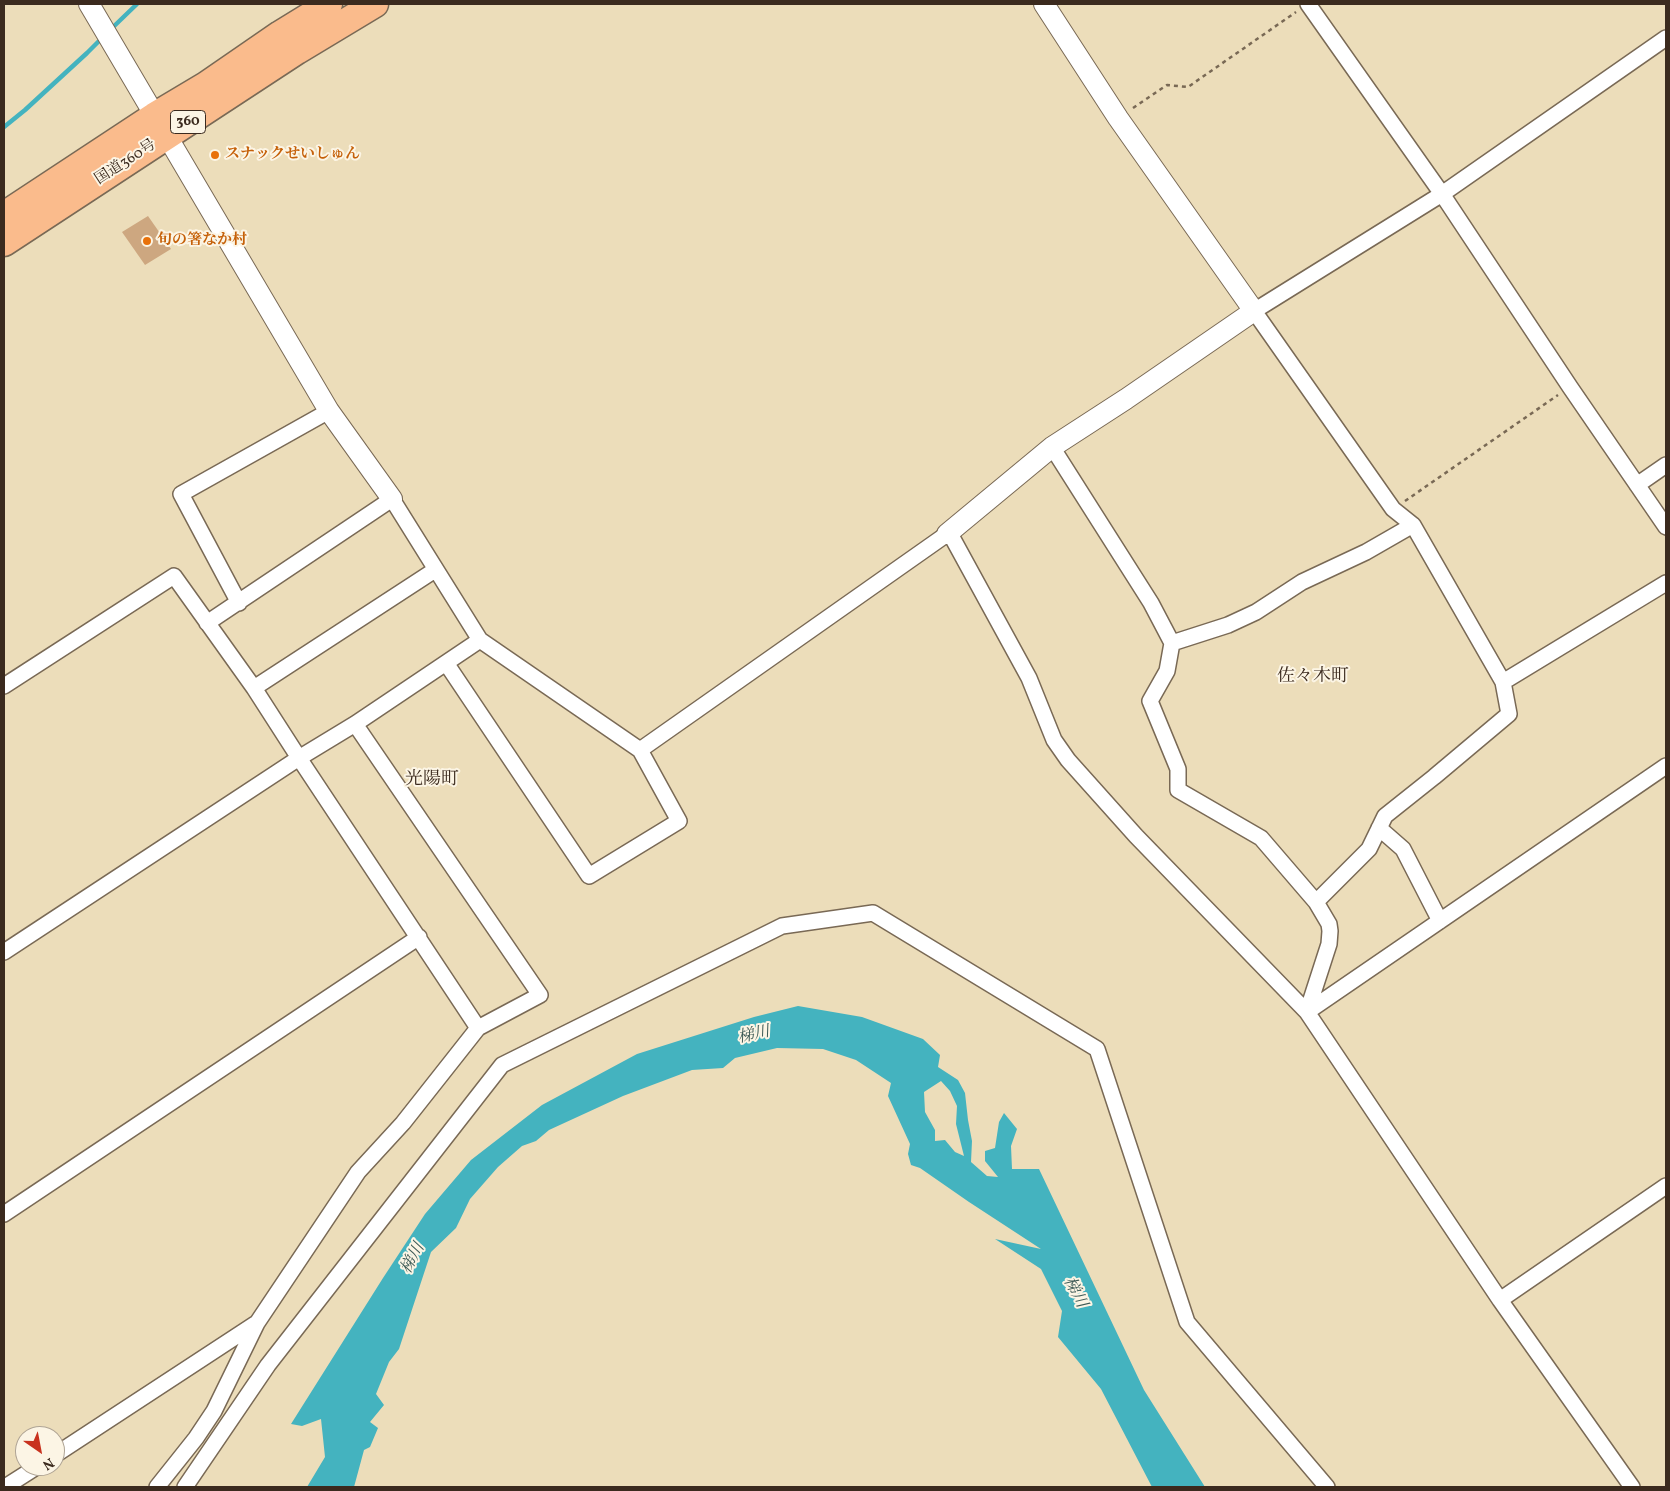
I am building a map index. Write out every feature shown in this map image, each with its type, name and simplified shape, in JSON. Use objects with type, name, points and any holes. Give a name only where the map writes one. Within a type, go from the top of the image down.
[{"type":"highway","name":"国道360号","points":[[4,242],[160,126],[206,84],[280,34],[329,4]]},
{"type":"highway","name":"国道360号","points":[[4,215],[375,4]]},
{"type":"street","points":[[89,4],[329,411],[392,499],[480,640],[640,750],[679,821],[589,876],[446,663]]},
{"type":"street","points":[[1044,4],[1118,118],[1393,509],[1413,525],[1503,682],[1509,714],[1385,816],[1369,850],[1316,902]]},
{"type":"street","points":[[1308,4],[1442,194],[1666,527]]},
{"type":"street","points":[[640,750],[947,534],[1052,447],[1126,399],[1254,311],[1442,194],[1666,38]]},
{"type":"street","points":[[239,603],[181,494],[329,411]]},
{"type":"street","points":[[1052,447],[1151,603],[1172,643],[1166,671],[1150,701],[1178,769],[1178,790],[1261,838],[1316,902],[1328,924],[1330,931],[1329,944],[1307,1012]]},
{"type":"street","points":[[1636,485],[1666,465]]},
{"type":"street","points":[[207,623],[392,499]]},
{"type":"street","points":[[1172,643],[1228,625],[1256,612],[1302,582],[1366,552],[1413,525]]},
{"type":"street","points":[[947,534],[954,539],[1029,678],[1054,740],[1068,760],[1136,836],[1307,1012],[1500,1300],[1632,1487]]},
{"type":"street","points":[[254,688],[435,570]]},
{"type":"street","points":[[4,686],[174,576],[254,688],[478,1028]]},
{"type":"street","points":[[1503,682],[1666,583]]},
{"type":"street","points":[[4,952],[299,758],[355,724],[480,640]]},
{"type":"street","points":[[157,1487],[196,1438],[214,1411],[257,1323],[358,1172],[402,1123],[478,1028],[540,995],[355,724]]},
{"type":"street","points":[[1307,1012],[1666,766]]},
{"type":"street","points":[[1379,828],[1404,849],[1440,921]]},
{"type":"street","points":[[185,1487],[268,1365],[502,1065],[782,926],[874,913],[1097,1049],[1187,1322],[1327,1487]]},
{"type":"street","points":[[4,1214],[419,936]]},
{"type":"street","points":[[1500,1300],[1666,1186]]},
{"type":"street","points":[[65,1448],[257,1323]]},
{"type":"street","points":[[5,1487],[22,1476]]},
{"type":"path","points":[[1118,118],[1166,85],[1188,88],[1308,4]]},
{"type":"path","points":[[1393,509],[1570,386]]},
{"type":"water","name":"梯川","points":[[798,1006],[862,1017],[923,1039],[940,1055],[938,1067],[958,1080],[965,1093],[972,1141],[971,1162],[987,1176],[998,1177],[985,1161],[985,1151],[995,1148],[999,1122],[1004,1113],[1017,1129],[1011,1146],[1012,1169],[1039,1169],[1144,1390],[1205,1487],[1152,1487],[1101,1389],[1058,1337],[1062,1311],[1041,1269],[995,1239],[1041,1249],[920,1168],[911,1165],[908,1154],[910,1144],[888,1096],[891,1083],[856,1060],[823,1049],[777,1048],[735,1058],[723,1068],[692,1070],[623,1096],[549,1130],[536,1141],[522,1146],[498,1167],[470,1199],[456,1228],[431,1252],[399,1349],[389,1362],[376,1394],[384,1405],[370,1422],[378,1428],[370,1447],[364,1450],[354,1487],[307,1487],[325,1457],[321,1419],[302,1426],[291,1424],[425,1214],[471,1160],[542,1105],[637,1054],[754,1017]],"holes":[[[941,1081],[950,1091],[957,1106],[956,1124],[964,1156],[955,1152],[945,1140],[935,1141],[935,1130],[925,1112],[924,1092]]]},
{"type":"building","name":"旬の箸なか村","points":[[148,216],[171,249],[145,265],[122,232]]},
{"type":"waterway","points":[[110,30],[137,4]]},
{"type":"waterway","points":[[4,127],[25,110],[103,37]]},
{"type":"place","name":"スナックせいしゅん","points":[[215,155]]},
{"type":"place","name":"旬の箸なか村","points":[[147,241]]},
{"type":"district","name":"佐々木町","points":[[1313,678]]},
{"type":"district","name":"光陽町","points":[[432,781]]}]
